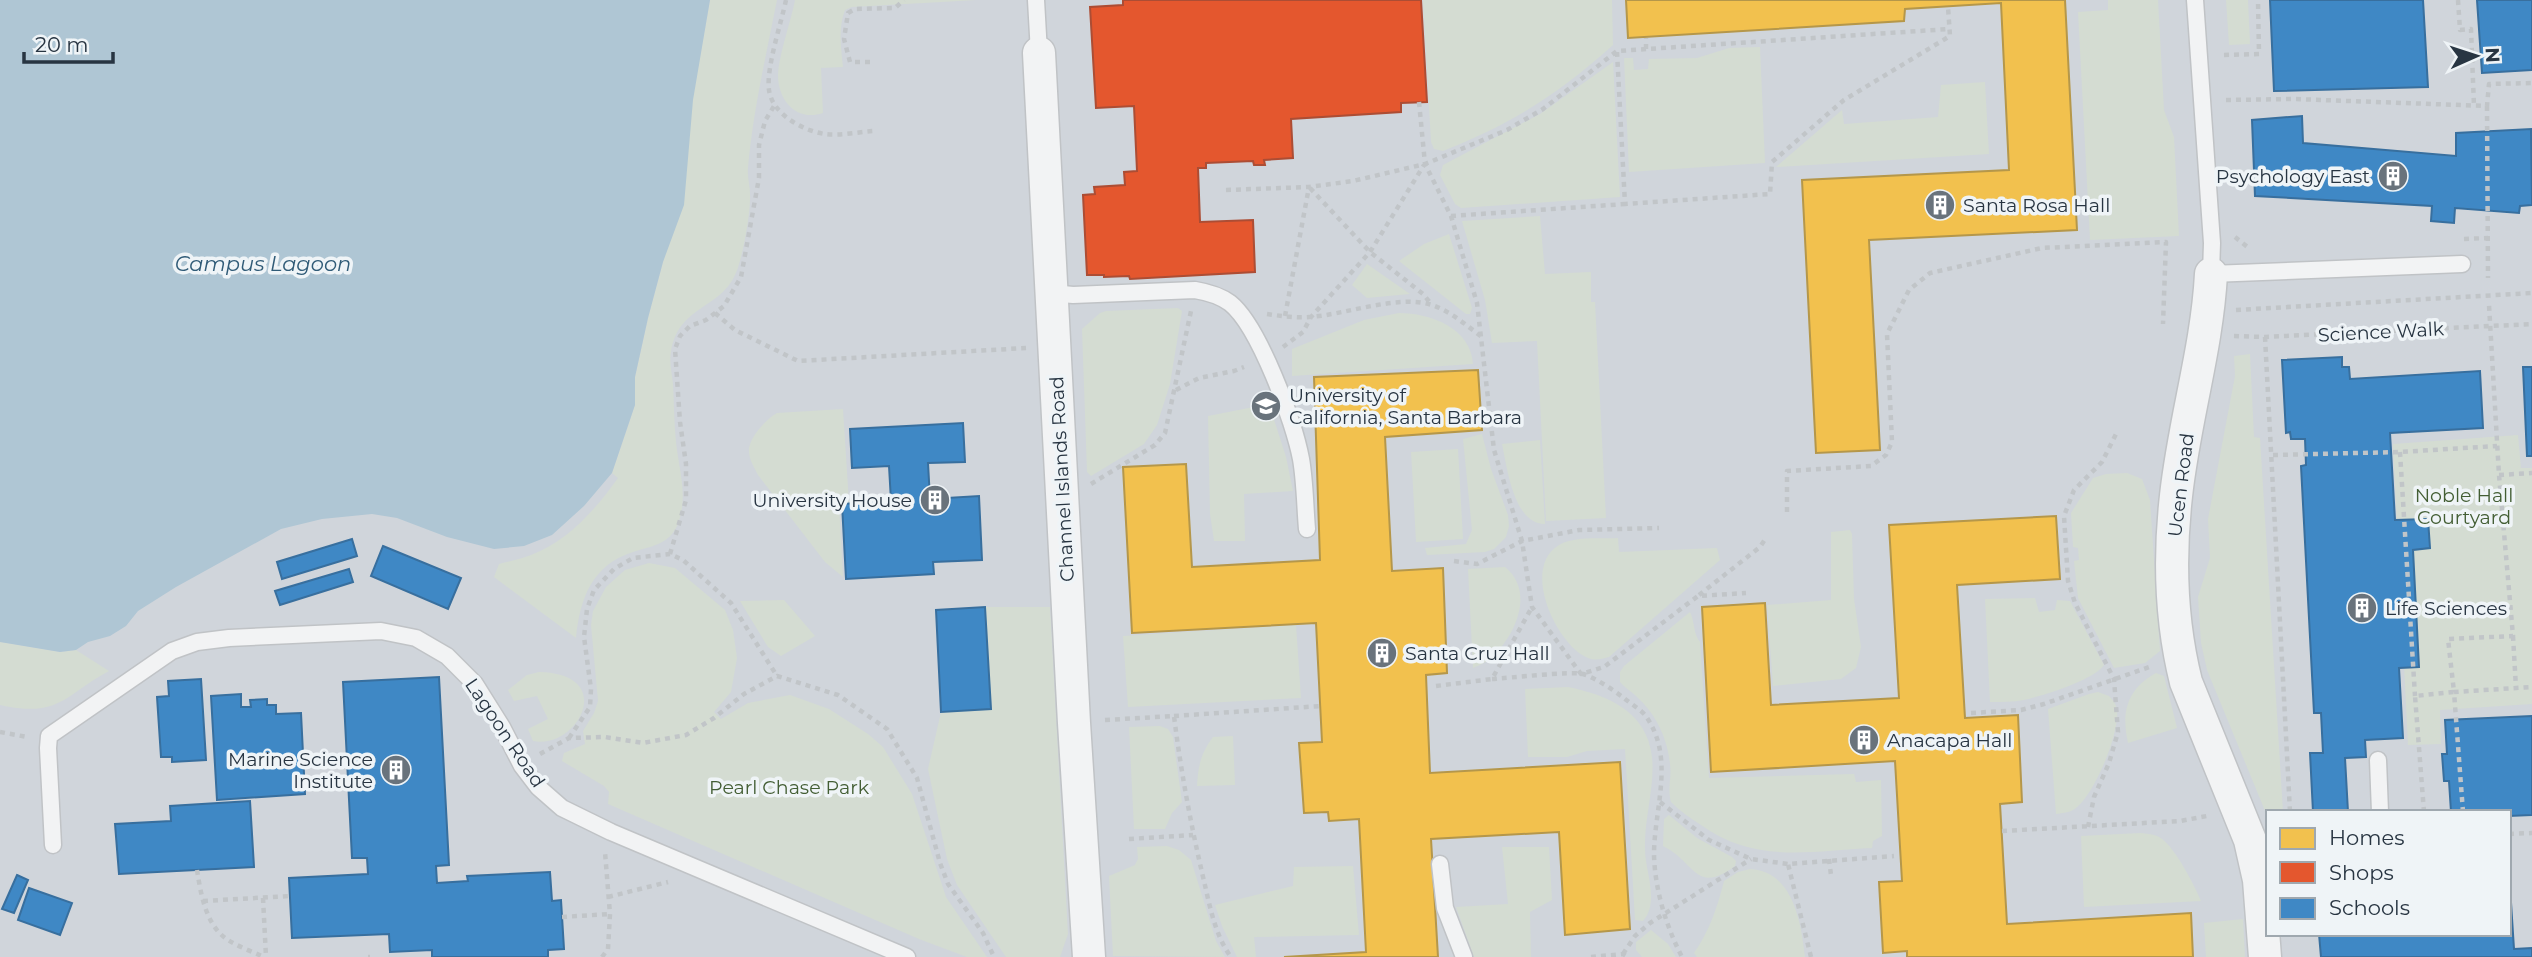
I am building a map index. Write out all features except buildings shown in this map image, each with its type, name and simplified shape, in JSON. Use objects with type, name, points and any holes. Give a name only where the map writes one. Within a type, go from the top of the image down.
[{"type":"street","name":"Channel Islands Road","points":[[1039,53],[1089,957]]},
{"type":"street","name":"Ucen Road","points":[[2211,274],[2209,310],[2176,496],[2172,560],[2175,621],[2186,682],[2250,840],[2259,880],[2264,957]]},
{"type":"lane","name":"Channel Islands Road","points":[[1036,0],[1039,53]]},
{"type":"lane","name":"Ucen Road","points":[[2195,0],[2212,243],[2211,274]]},
{"type":"lane","points":[[2211,274],[2462,264]]},
{"type":"lane","points":[[1052,293],[1073,295],[1195,290],[1212,293],[1230,303],[1242,316],[1265,356],[1284,402],[1301,459],[1307,529]]},
{"type":"lane","name":"Lagoon Road","points":[[53,845],[47,748],[49,736],[172,651],[197,642],[229,638],[381,631],[416,638],[447,656],[475,684],[522,766],[538,787],[562,808],[611,832],[907,957]]},
{"type":"lane","points":[[2378,760],[2380,810]]},
{"type":"lane","points":[[1440,864],[1445,908],[1464,957]]},
{"type":"path","points":[[786,0],[770,74],[769,90],[774,106],[788,118],[818,132],[827,134],[874,131]]},
{"type":"path","points":[[870,62],[850,62],[844,39],[848,13],[855,9],[895,8],[904,0]]},
{"type":"path","points":[[2224,55],[2259,54],[2258,0]]},
{"type":"path","points":[[2458,0],[2460,30],[2471,29],[2474,106]]},
{"type":"path","points":[[1451,216],[1770,194],[1772,162],[1844,100],[1950,36],[1948,7]]},
{"type":"path","points":[[1226,190],[1309,187],[1385,175],[1425,164],[1507,130],[1543,109],[1617,51],[1949,29]]},
{"type":"path","points":[[1646,38],[1646,49]]},
{"type":"path","points":[[1617,51],[1625,204]]},
{"type":"path","points":[[2488,278],[2489,85],[2532,83]]},
{"type":"path","points":[[2226,100],[2294,99],[2487,106]]},
{"type":"path","points":[[1419,102],[1425,164],[1451,216],[1477,303],[1494,450],[1522,541],[1532,607],[1581,674],[1618,694],[1644,714],[1658,742],[1662,767],[1660,802],[1654,825],[1654,859],[1664,914],[1682,957]]},
{"type":"path","points":[[670,554],[686,500],[686,464],[675,349],[680,336],[690,326],[706,320],[724,306],[741,277],[759,178],[759,145],[765,121],[774,106]]},
{"type":"path","points":[[1311,317],[1370,252],[1425,164]]},
{"type":"path","points":[[1309,187],[1370,252],[1423,294],[1432,305]]},
{"type":"path","points":[[1285,316],[1309,187]]},
{"type":"path","points":[[2231,233],[2254,251]]},
{"type":"path","points":[[1787,512],[1787,471],[1871,466],[1886,455],[1892,442],[1887,334],[1909,290],[1930,273],[2042,248],[2166,242],[2163,324]]},
{"type":"path","points":[[1063,490],[1082,488],[1095,482],[1155,444],[1165,433],[1195,290]]},
{"type":"path","points":[[2209,310],[2532,293]]},
{"type":"path","points":[[1242,316],[1257,313],[1311,317],[1415,302],[1432,305],[1455,317],[1482,337]]},
{"type":"path","points":[[2489,305],[2516,688]]},
{"type":"path","points":[[715,313],[735,330],[798,361],[1055,346]]},
{"type":"path","name":"Science Walk","points":[[2229,336],[2265,337],[2532,324]]},
{"type":"path","points":[[2265,337],[2290,810]]},
{"type":"path","points":[[2088,827],[2094,797],[2109,763],[2118,732],[2114,679],[2075,603],[2068,581],[2064,516],[2074,490],[2102,462],[2118,430]]},
{"type":"path","points":[[2273,455],[2400,452],[2497,446]]},
{"type":"path","points":[[2400,452],[2424,810]]},
{"type":"path","points":[[2499,475],[2532,473]]},
{"type":"path","points":[[1454,561],[1477,564],[1522,541],[1579,530],[1659,528]]},
{"type":"path","points":[[1436,686],[1492,679],[1581,674],[1604,667],[1760,547],[1766,538]]},
{"type":"path","points":[[522,766],[569,738],[590,707],[591,689],[584,637],[587,609],[594,590],[614,569],[633,558],[670,554],[683,561],[730,603],[777,676],[838,695],[887,729],[917,778],[948,884],[983,933],[994,957]]},
{"type":"path","points":[[1698,596],[1746,593]]},
{"type":"path","points":[[1492,679],[1532,607]]},
{"type":"path","points":[[2463,810],[2448,639],[2513,636]]},
{"type":"path","points":[[1971,713],[2021,710],[2180,656]]},
{"type":"path","points":[[569,738],[605,737],[643,743],[686,735],[714,718],[744,694],[777,676]]},
{"type":"path","points":[[2415,696],[2532,687]]},
{"type":"path","points":[[1074,723],[1321,706]]},
{"type":"path","points":[[1174,716],[1187,811],[1213,916],[1220,939],[1231,957]]},
{"type":"path","points":[[1660,802],[1709,840],[1751,859],[1788,864],[1894,856]]},
{"type":"path","points":[[2002,831],[2180,821],[2239,809]]},
{"type":"path","points":[[2511,834],[2532,833]]},
{"type":"path","points":[[1129,839],[1193,835]]},
{"type":"path","points":[[1591,957],[1625,956],[1635,936],[1664,914],[1751,859]]},
{"type":"path","points":[[1829,859],[1831,875]]},
{"type":"path","points":[[1788,864],[1811,957]]},
{"type":"path","points":[[197,870],[202,901],[211,920],[227,940],[265,957],[263,898]]},
{"type":"path","points":[[601,957],[608,949],[610,914],[607,877]]},
{"type":"path","points":[[608,897],[674,880]]},
{"type":"path","points":[[202,901],[290,896]]},
{"type":"path","points":[[562,917],[610,914]]},
{"type":"shaded area","name":"University of California, Santa Barbara","points":[[0,0],[2532,0],[2532,957],[0,957]]},
{"type":"green space","points":[[710,0],[777,0],[750,147],[750,207],[745,239],[740,261],[727,288],[682,326],[675,337],[671,352],[675,435],[683,495],[677,526],[664,541],[619,558],[598,574],[585,597],[576,638],[494,577],[499,564],[531,555],[569,533],[591,512],[618,478],[612,473],[635,405],[635,377],[663,262]]},
{"type":"green space","points":[[795,0],[977,0],[852,7],[845,10],[841,31],[843,67],[821,68],[823,113],[805,115],[797,112],[785,101],[778,75]]},
{"type":"green space","points":[[1423,0],[1612,0],[1613,45],[1573,79],[1513,118],[1443,151],[1434,149],[1431,142]]},
{"type":"green space","points":[[2108,0],[2158,0],[2164,110],[2174,137],[2179,236],[2090,240],[2078,12],[2108,10]]},
{"type":"green space","points":[[2226,0],[2248,0],[2250,44],[2229,45]]},
{"type":"green space","points":[[1760,47],[1765,163],[1629,172],[1624,58],[1633,58],[1634,70],[1648,69],[1649,59],[1697,58],[1729,48]]},
{"type":"green space","points":[[1613,62],[1620,197],[1461,208],[1455,204],[1440,175],[1443,165],[1540,114]]},
{"type":"green space","points":[[1985,82],[1989,154],[1776,167],[1842,110],[1844,124],[1938,117],[1941,85]]},
{"type":"green space","points":[[1540,216],[1545,274],[1591,272],[1591,302],[1595,302],[1606,518],[1546,521],[1537,341],[1492,343],[1485,300],[1462,221]]},
{"type":"green space","points":[[1449,234],[1472,308],[1470,314],[1466,314],[1399,261],[1424,244]]},
{"type":"green space","points":[[1367,264],[1410,294],[1367,298],[1352,285]]},
{"type":"green space","points":[[1178,308],[1182,311],[1170,384],[1157,425],[1144,444],[1091,476],[1087,472],[1082,329],[1106,311]]},
{"type":"green space","points":[[1399,313],[1423,316],[1447,325],[1465,341],[1471,351],[1473,364],[1292,376],[1292,349],[1364,320]]},
{"type":"green space","points":[[2250,354],[2254,437],[2260,438],[2283,810],[2266,810],[2266,813],[2207,670],[2201,643],[2198,597],[2210,558],[2208,519],[2235,376],[2234,356]]},
{"type":"green space","points":[[1269,404],[1286,457],[1293,491],[1244,494],[1245,541],[1214,541],[1210,514],[1208,416]]},
{"type":"green space","points":[[843,409],[849,503],[839,504],[843,577],[825,562],[758,475],[749,448],[756,433],[777,413]]},
{"type":"green space","points":[[1482,434],[1491,469],[1508,515],[1506,537],[1494,549],[1485,552],[1427,555],[1425,548],[1466,544],[1472,530],[1463,439]]},
{"type":"green space","name":"Noble Hall Courtyard","points":[[2518,435],[2521,468],[2532,468],[2532,704],[2440,710],[2441,744],[2408,745],[2393,444]]},
{"type":"green space","points":[[1540,440],[1545,524],[1534,522],[1519,505],[1502,444]]},
{"type":"green space","points":[[1458,449],[1463,539],[1416,542],[1411,452]]},
{"type":"green space","points":[[2127,473],[2142,479],[2150,500],[2160,651],[2145,663],[2114,668],[2078,598],[2074,561],[2079,560],[2078,548],[2073,547],[2071,513],[2093,478]]},
{"type":"green space","points":[[1850,530],[1854,599],[1861,647],[1856,668],[1841,679],[1773,686],[1767,605],[1831,600],[1831,532]]},
{"type":"green space","points":[[1618,538],[1619,552],[1717,548],[1720,560],[1609,657],[1591,659],[1576,651],[1555,623],[1547,606],[1543,571],[1548,556],[1565,542]]},
{"type":"green space","name":"Pearl Chase Park","points":[[649,563],[675,568],[725,610],[733,630],[737,658],[731,692],[714,712],[721,719],[748,703],[790,695],[829,709],[883,747],[912,794],[946,897],[987,957],[967,957],[919,939],[608,804],[609,792],[604,786],[562,761],[564,753],[585,744],[583,731],[598,701],[591,625],[593,611],[606,587],[625,570]]},
{"type":"green space","points":[[1505,567],[1519,588],[1519,613],[1501,648],[1488,660],[1473,668],[1468,569]]},
{"type":"green space","points":[[2035,598],[2039,612],[2055,610],[2057,600],[2070,601],[2104,665],[2079,682],[2055,691],[2024,700],[1990,702],[1985,599]]},
{"type":"green space","points":[[784,600],[815,636],[781,656],[768,647],[740,601]]},
{"type":"green space","points":[[985,607],[1050,607],[1068,934],[1060,957],[1006,957],[957,885],[947,859],[928,769],[941,712],[991,709]]},
{"type":"green space","points":[[1690,612],[1700,642],[1709,778],[1854,774],[1856,782],[1881,780],[1882,836],[1873,841],[1872,848],[1804,852],[1762,850],[1722,837],[1689,817],[1671,802],[1670,764],[1664,738],[1646,706],[1620,682],[1620,672]]},
{"type":"green space","points":[[1296,625],[1301,698],[1128,707],[1123,636]]},
{"type":"green space","points":[[0,642],[60,652],[76,650],[109,671],[49,707],[36,709],[0,705]]},
{"type":"green space","points":[[539,672],[564,676],[578,685],[584,697],[582,711],[575,724],[564,734],[549,741],[533,741],[528,729],[548,719],[537,696],[514,701],[508,690],[527,675]]},
{"type":"green space","points":[[2156,673],[2164,676],[2177,728],[2128,743],[2125,721],[2128,702],[2138,686]]},
{"type":"green space","points":[[1568,687],[1597,695],[1623,708],[1634,717],[1649,741],[1653,768],[1645,849],[1651,895],[1648,913],[1643,921],[1635,920],[1625,749],[1587,751],[1567,757],[1528,757],[1525,689]]},
{"type":"green space","points":[[2098,692],[2109,696],[2117,710],[2110,749],[2097,780],[2081,803],[2071,811],[2056,814],[2048,709]]},
{"type":"green space","points":[[1160,726],[1168,729],[1173,737],[1182,802],[1172,813],[1165,829],[1134,829],[1129,727]]},
{"type":"green space","points":[[1233,736],[1235,785],[1197,786],[1201,760],[1213,737]]},
{"type":"green space","points":[[1669,815],[1697,838],[1732,857],[1736,861],[1735,866],[1711,878],[1696,873],[1674,852],[1663,846],[1664,819]]},
{"type":"green space","points":[[2141,833],[2157,836],[2173,850],[2201,901],[2084,907],[2081,836]]},
{"type":"green space","points":[[1167,846],[1179,850],[1191,860],[1216,941],[1225,957],[1113,956],[1109,876],[1135,865],[1138,859],[1137,847]]},
{"type":"green space","points":[[1502,847],[1549,847],[1552,900],[1530,912],[1531,957],[1474,957],[1456,907],[1508,904]]},
{"type":"green space","points":[[1353,866],[1359,935],[1254,937],[1256,957],[1237,957],[1215,905],[1293,886],[1294,867]]},
{"type":"green space","points":[[1750,869],[1765,872],[1785,888],[1797,914],[1805,957],[1697,957],[1694,953],[1712,918],[1724,881],[1738,872]]},
{"type":"green space","points":[[2243,919],[2245,957],[2206,957],[2204,923]]},
{"type":"green space","points":[[1651,930],[1668,944],[1676,957],[1642,957],[1636,950],[1636,942]]},
{"type":"water","name":"Campus Lagoon","points":[[0,0],[710,0],[693,100],[684,205],[663,262],[635,377],[635,405],[612,473],[584,506],[552,535],[524,546],[494,549],[447,537],[397,518],[372,514],[322,519],[281,529],[176,587],[138,611],[126,626],[110,636],[88,642],[76,650],[60,652],[0,642]]},
{"type":"place","name":"Psychology East","points":[[2393,176]]},
{"type":"place","name":"Santa Rosa Hall","points":[[1940,205]]},
{"type":"place","name":"University of California, Santa Barbara","points":[[1266,406]]},
{"type":"place","name":"University House","points":[[935,500]]},
{"type":"place","name":"Life Sciences","points":[[2362,608]]},
{"type":"place","name":"Santa Cruz Hall","points":[[1382,653]]},
{"type":"place","name":"Anacapa Hall","points":[[1864,740]]},
{"type":"place","name":"Marine Science Institute","points":[[396,770]]}]
